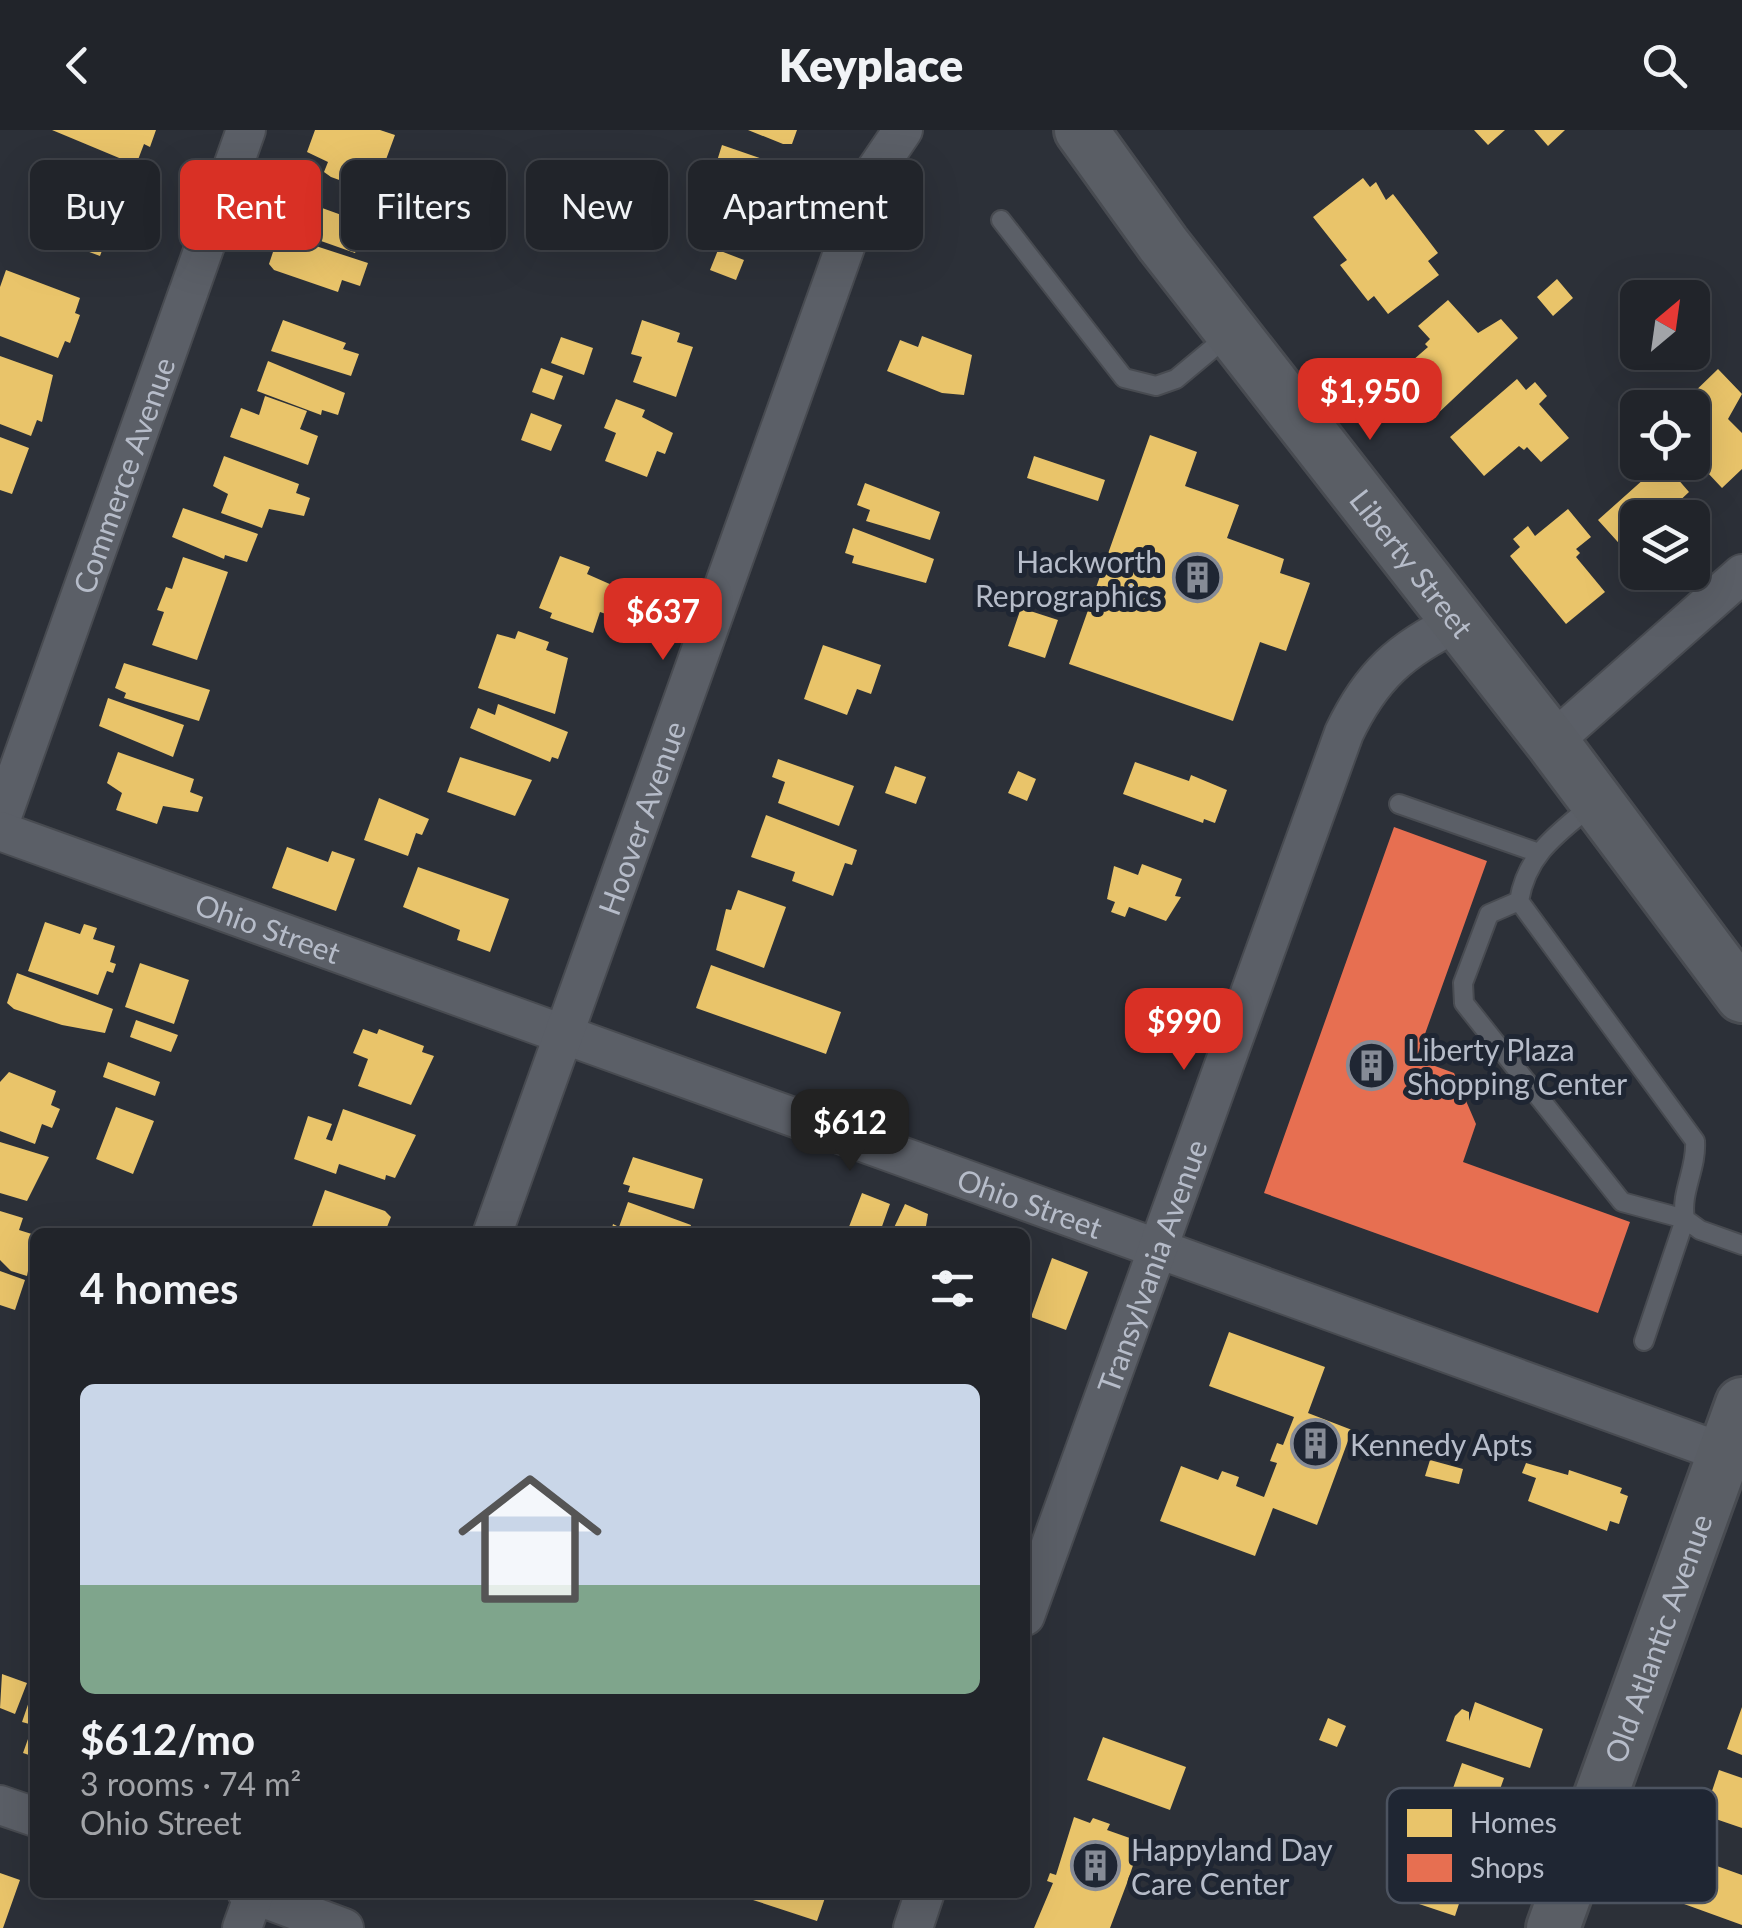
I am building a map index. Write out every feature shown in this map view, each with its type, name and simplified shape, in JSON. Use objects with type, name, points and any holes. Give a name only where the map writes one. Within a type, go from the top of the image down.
[{"type":"main road","name":"Liberty Street","points":[[1081,130],[1232,333],[1552,742],[1742,996]]},
{"type":"main road","name":"Old Atlantic Avenue","points":[[1603,1788],[1742,1404]]},
{"type":"main road","name":"Old Atlantic Avenue","points":[[1553,1928],[1562,1903]]},
{"type":"street","name":"Commerce Avenue","points":[[0,822],[246,130]]},
{"type":"street","name":"Hoover Avenue","points":[[494,1228],[869,180],[904,130]]},
{"type":"street","points":[[1552,742],[1742,574]]},
{"type":"street","name":"Transylvania Avenue","points":[[1030,1602],[1350,720],[1362,696],[1388,667],[1416,642],[1458,622]]},
{"type":"street","name":"Ohio Street","points":[[0,831],[1724,1452]]},
{"type":"street","points":[[0,1805],[30,1815]]},
{"type":"street","points":[[913,1928],[924,1898]]},
{"type":"street","points":[[249,1902],[344,1928]]},
{"type":"lane","points":[[1001,220],[1124,378],[1156,386],[1176,379],[1232,333]]},
{"type":"lane","points":[[1596,801],[1536,852],[1523,877],[1520,901],[1695,1141],[1696,1162],[1682,1204],[1685,1219],[1644,1341]]},
{"type":"lane","points":[[1400,804],[1536,852]]},
{"type":"lane","points":[[1520,901],[1489,914],[1464,983],[1464,1002],[1622,1202],[1685,1219],[1700,1230],[1742,1245]]},
{"type":"building: Homes","points":[[52,130],[156,130],[150,147],[144,144],[138,160],[124,160]]},
{"type":"building: Homes","points":[[315,130],[380,130],[395,135],[386,160],[341,160],[341,181],[324,172],[328,162],[307,152]]},
{"type":"building: Homes","points":[[748,130],[797,130],[792,144],[783,144]]},
{"type":"building: Homes","points":[[1474,130],[1505,130],[1488,145]]},
{"type":"building: Homes","points":[[1534,130],[1565,130],[1548,146]]},
{"type":"building: Homes","points":[[722,145],[765,160],[717,160]]},
{"type":"building: Homes","points":[[1363,178],[1370,187],[1376,182],[1386,200],[1393,194],[1438,253],[1428,261],[1439,275],[1388,314],[1374,296],[1368,301],[1340,265],[1347,260],[1313,217]]},
{"type":"building: Homes","points":[[321,208],[341,215],[341,248],[321,241]]},
{"type":"building: Homes","points":[[321,248],[368,263],[360,286],[342,280],[338,292],[274,270],[269,264],[274,250]]},
{"type":"building: Homes","points":[[718,250],[744,260],[736,280],[710,270]]},
{"type":"building: Homes","points":[[6,270],[80,298],[75,313],[80,315],[70,343],[65,341],[58,358],[0,336],[0,287]]},
{"type":"building: Homes","points":[[1557,279],[1573,298],[1553,316],[1537,297]]},
{"type":"building: Homes","points":[[1448,300],[1478,333],[1501,319],[1518,338],[1434,417],[1397,374],[1428,347],[1425,344],[1430,339],[1418,326]]},
{"type":"building: Homes","points":[[283,320],[346,343],[343,349],[359,354],[351,376],[271,351]]},
{"type":"building: Homes","points":[[642,320],[680,333],[677,342],[693,347],[676,397],[633,382],[642,357],[631,354]]},
{"type":"building: Homes","points":[[922,336],[972,355],[964,395],[942,393],[887,371],[900,340],[918,347]]},
{"type":"building: Homes","points":[[561,337],[593,348],[584,375],[551,363]]},
{"type":"building: Homes","points":[[0,356],[53,375],[42,422],[37,420],[31,436],[0,424]]},
{"type":"building: Homes","points":[[268,361],[345,393],[338,415],[322,410],[321,415],[257,391]]},
{"type":"building: Homes","points":[[541,368],[563,376],[554,400],[532,392]]},
{"type":"building: Homes","points":[[1718,369],[1742,394],[1728,419],[1742,433],[1742,469],[1722,488],[1710,475],[1710,390],[1696,390]]},
{"type":"building: Homes","points":[[1517,379],[1526,390],[1535,382],[1547,396],[1539,404],[1569,438],[1541,462],[1527,447],[1524,450],[1519,446],[1484,476],[1450,437]]},
{"type":"building: Homes","points":[[265,396],[307,411],[300,429],[318,436],[308,465],[230,437],[241,408],[259,415]]},
{"type":"building: Homes","points":[[616,399],[645,410],[642,417],[673,433],[665,454],[657,451],[647,477],[605,461],[616,433],[604,428]]},
{"type":"building: Homes","points":[[531,413],[562,425],[551,451],[521,440]]},
{"type":"building: Homes","name":"Hackworth Reprographics","points":[[1150,435],[1197,452],[1185,486],[1239,505],[1227,538],[1284,559],[1280,573],[1310,583],[1286,651],[1260,642],[1233,721],[1069,664]]},
{"type":"building: Homes","points":[[0,437],[29,448],[12,494],[0,490]]},
{"type":"building: Homes","points":[[224,456],[299,484],[296,493],[310,498],[304,516],[269,509],[262,528],[221,513],[228,494],[213,486]]},
{"type":"building: Homes","points":[[1034,456],[1105,480],[1098,501],[1027,478]]},
{"type":"building: Homes","points":[[1643,480],[1679,480],[1689,492],[1680,500],[1620,500]]},
{"type":"building: Homes","points":[[865,483],[940,512],[930,540],[866,521],[870,510],[857,505]]},
{"type":"building: Homes","points":[[1620,500],[1620,544],[1598,520]]},
{"type":"building: Homes","points":[[183,508],[258,534],[247,562],[225,555],[224,559],[172,537]]},
{"type":"building: Homes","points":[[1568,509],[1591,537],[1576,549],[1580,553],[1576,557],[1605,592],[1566,624],[1510,556],[1520,547],[1513,539],[1528,526],[1535,536]]},
{"type":"building: Homes","points":[[853,528],[934,559],[926,583],[852,563],[854,556],[845,553]]},
{"type":"building: Homes","points":[[560,556],[590,567],[587,574],[621,589],[612,616],[600,612],[593,633],[550,618],[552,613],[539,608]]},
{"type":"building: Homes","points":[[183,557],[228,572],[197,660],[152,645],[164,612],[157,610],[166,587],[172,589]]},
{"type":"building: Homes","points":[[1021,608],[1058,620],[1045,658],[1008,646]]},
{"type":"building: Homes","points":[[518,631],[549,642],[546,650],[568,658],[555,714],[478,688],[497,634],[515,639]]},
{"type":"building: Homes","points":[[823,645],[881,665],[871,694],[857,689],[847,715],[804,699]]},
{"type":"building: Homes","points":[[124,663],[210,690],[199,721],[124,698],[126,693],[115,688]]},
{"type":"building: Homes","points":[[108,698],[184,725],[173,757],[99,726]]},
{"type":"building: Homes","points":[[498,704],[568,732],[558,759],[552,757],[550,762],[470,728],[478,708],[495,715]]},
{"type":"building: Homes","points":[[118,752],[194,779],[190,792],[203,797],[198,812],[163,806],[157,824],[116,810],[122,793],[107,783]]},
{"type":"building: Homes","points":[[460,757],[532,780],[515,816],[447,792]]},
{"type":"building: Homes","points":[[778,759],[854,786],[839,826],[778,803],[785,782],[772,777]]},
{"type":"building: Homes","points":[[1135,762],[1189,781],[1191,775],[1227,790],[1215,823],[1204,819],[1203,823],[1123,794]]},
{"type":"building: Homes","points":[[895,766],[926,777],[916,804],[885,793]]},
{"type":"building: Homes","points":[[1018,771],[1036,779],[1027,801],[1008,793]]},
{"type":"building: Homes","points":[[379,798],[429,819],[422,835],[416,833],[408,856],[364,840]]},
{"type":"building: Homes","points":[[766,815],[857,850],[852,865],[845,863],[833,896],[792,881],[795,872],[751,857]]},
{"type":"building: Homes","points":[[287,847],[328,862],[332,851],[355,859],[336,911],[272,888]]},
{"type":"building: Homes","points":[[1142,864],[1182,879],[1175,896],[1181,897],[1166,921],[1129,907],[1125,917],[1111,912],[1115,902],[1107,899],[1114,866],[1138,875]]},
{"type":"building: Homes","points":[[418,867],[509,899],[490,952],[457,940],[460,930],[403,907]]},
{"type":"building: Homes","points":[[738,890],[786,907],[764,968],[716,950],[726,909],[731,910]]},
{"type":"building: Homes","points":[[45,922],[80,934],[84,924],[97,928],[93,939],[115,946],[110,962],[116,964],[113,973],[107,971],[98,995],[28,971]]},
{"type":"building: Homes","points":[[140,963],[189,980],[174,1024],[125,1007]]},
{"type":"building: Homes","points":[[711,965],[841,1012],[826,1054],[696,1008]]},
{"type":"building: Homes","points":[[17,973],[113,1009],[105,1033],[62,1025],[14,1009],[7,1003]]},
{"type":"building: Homes","points":[[136,1020],[178,1035],[171,1052],[130,1037]]},
{"type":"building: Homes","points":[[363,1029],[377,1034],[379,1029],[424,1046],[422,1052],[434,1056],[411,1105],[358,1086],[368,1059],[353,1053]]},
{"type":"building: Homes","points":[[108,1062],[160,1082],[155,1096],[103,1077]]},
{"type":"building: Homes","points":[[9,1072],[56,1091],[51,1105],[60,1109],[52,1128],[42,1124],[35,1144],[0,1131],[0,1082]]},
{"type":"building: Homes","points":[[116,1107],[154,1121],[133,1174],[96,1159]]},
{"type":"building: Homes","points":[[343,1109],[416,1135],[395,1178],[386,1175],[385,1180],[339,1164],[336,1174],[294,1159],[308,1116],[332,1124],[326,1139],[332,1141]]},
{"type":"building: Homes","points":[[0,1142],[49,1157],[27,1201],[0,1193]]},
{"type":"building: Homes","points":[[633,1157],[703,1179],[694,1209],[628,1192],[630,1186],[623,1184]]},
{"type":"building: Homes","points":[[325,1190],[385,1211],[391,1217],[387,1228],[311,1228]]},
{"type":"building: Homes","points":[[862,1193],[890,1204],[881,1228],[849,1228]]},
{"type":"building: Homes","points":[[628,1202],[691,1225],[612,1228],[613,1224],[619,1227]]},
{"type":"building: Homes","points":[[905,1204],[928,1214],[926,1228],[894,1228]]},
{"type":"building: Homes","points":[[0,1211],[23,1218],[19,1230],[30,1233],[27,1276],[11,1271],[0,1260]]},
{"type":"building: Homes","points":[[1052,1258],[1088,1272],[1066,1330],[1031,1317]]},
{"type":"building: Homes","points":[[0,1271],[25,1280],[15,1310],[0,1305]]},
{"type":"building: Homes","name":"Kennedy Apts","points":[[1229,1332],[1325,1367],[1308,1413],[1352,1430],[1317,1525],[1273,1508],[1255,1556],[1160,1521],[1181,1466],[1218,1480],[1222,1471],[1239,1477],[1236,1486],[1264,1497],[1277,1463],[1270,1461],[1277,1443],[1283,1445],[1294,1417],[1209,1386]]},
{"type":"building: Homes","points":[[1430,1460],[1463,1469],[1459,1484],[1425,1476]]},
{"type":"building: Homes","points":[[1526,1463],[1568,1475],[1569,1470],[1622,1488],[1620,1493],[1628,1496],[1619,1524],[1610,1521],[1607,1531],[1528,1501],[1536,1478],[1522,1473]]},
{"type":"building: Homes","points":[[2,1674],[27,1683],[15,1714],[0,1708]]},
{"type":"building: Homes","points":[[30,1699],[30,1724],[22,1722]]},
{"type":"building: Homes","points":[[1475,1702],[1543,1729],[1530,1768],[1446,1741],[1455,1716],[1462,1709],[1469,1712],[1469,1721]]},
{"type":"building: Homes","points":[[1742,1707],[1742,1755],[1727,1749]]},
{"type":"building: Homes","points":[[1328,1718],[1346,1726],[1337,1747],[1319,1740]]},
{"type":"building: Homes","points":[[30,1733],[30,1755],[23,1753]]},
{"type":"building: Homes","points":[[1103,1737],[1186,1767],[1170,1810],[1087,1780]]},
{"type":"building: Homes","points":[[1462,1763],[1504,1778],[1500,1788],[1453,1788]]},
{"type":"building: Homes","points":[[1719,1770],[1742,1778],[1742,1828],[1717,1819],[1717,1788],[1713,1788]]},
{"type":"building: Homes","name":"Happyland Day Care Center","points":[[1074,1817],[1110,1824],[1107,1830],[1141,1842],[1127,1883],[1110,1928],[1034,1928],[1053,1883],[1047,1881],[1050,1873],[1056,1875]]},
{"type":"building: Homes","points":[[1717,1866],[1742,1875],[1742,1925],[1681,1903],[1717,1903]]},
{"type":"building: Homes","points":[[0,1873],[20,1880],[3,1928],[0,1928]]},
{"type":"building: Homes","points":[[754,1898],[825,1898],[817,1921]]},
{"type":"building: Homes","points":[[1416,1903],[1459,1903],[1455,1916]]},
{"type":"building: Shops","name":"Liberty Plaza Shopping Center","points":[[1394,827],[1487,861],[1416,1059],[1454,1073],[1476,1124],[1463,1162],[1630,1222],[1598,1313],[1264,1193]]},
{"type":"place","name":"Hackworth Reprographics","points":[[1197,578]]},
{"type":"place","name":"Liberty Plaza Shopping Center","points":[[1372,1066]]},
{"type":"place","name":"Kennedy Apts","points":[[1315,1444]]},
{"type":"place","name":"Happyland Day Care Center","points":[[1096,1866]]}]
